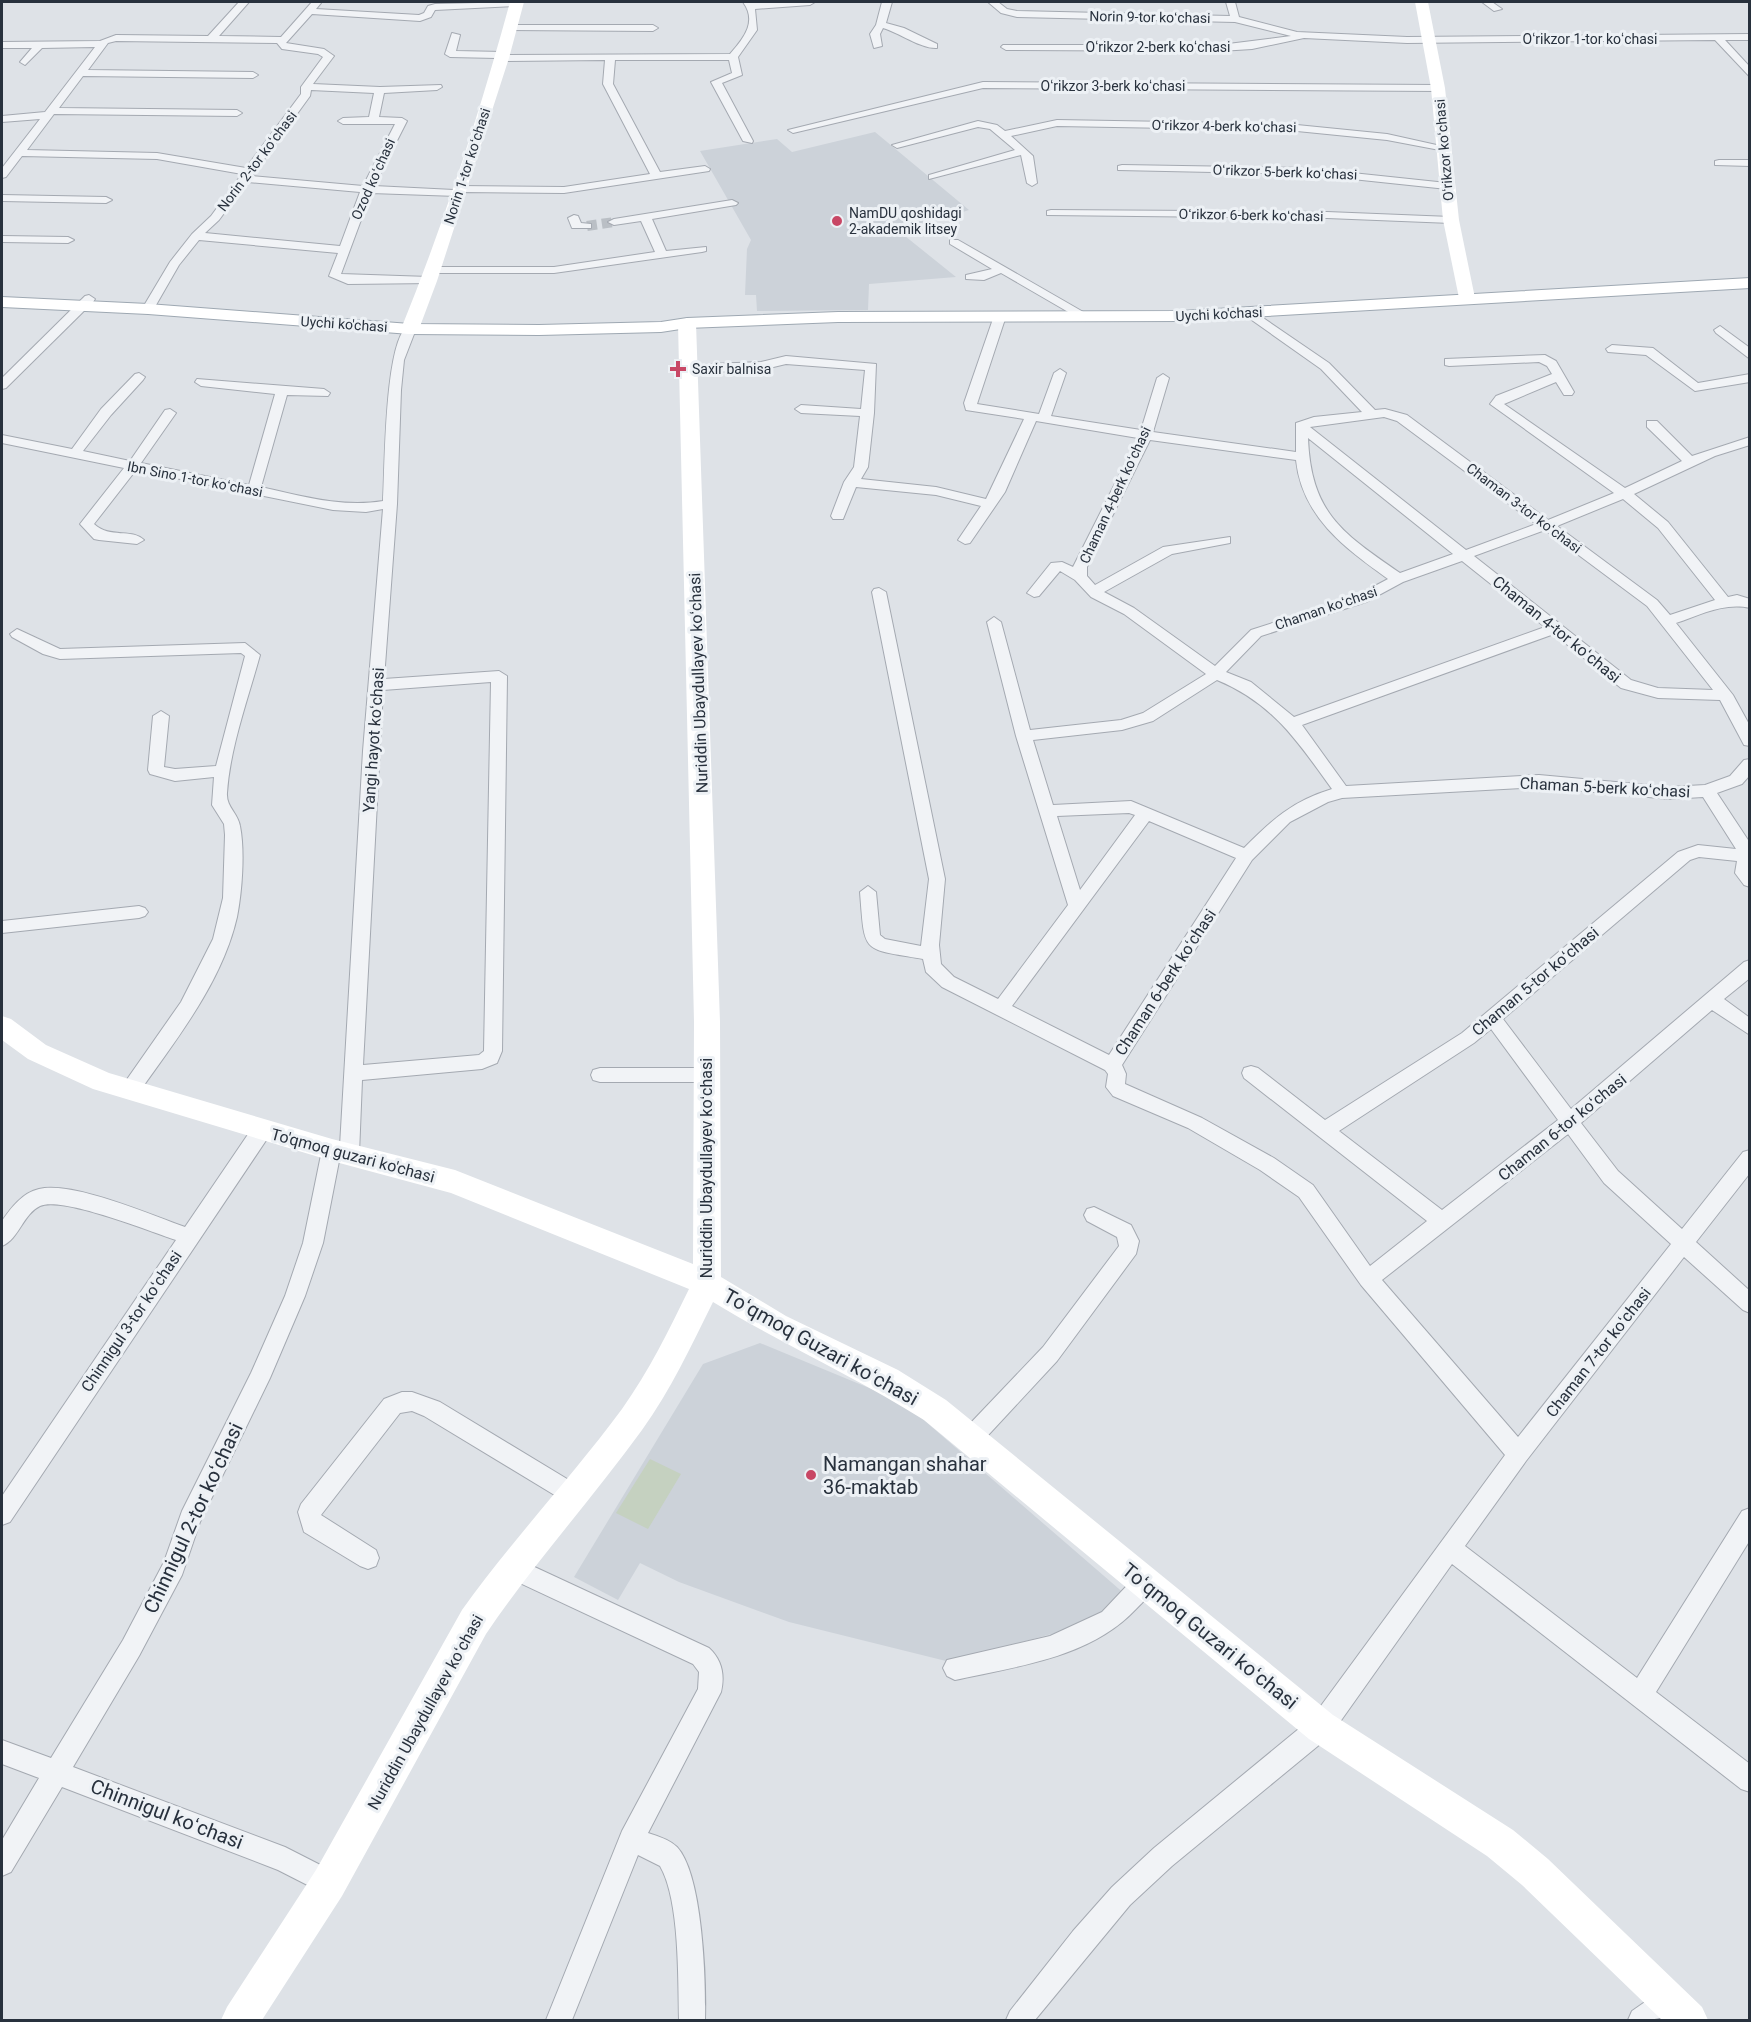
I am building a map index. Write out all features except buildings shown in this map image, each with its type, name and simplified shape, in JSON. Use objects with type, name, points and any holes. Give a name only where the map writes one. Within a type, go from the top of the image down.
[{"type":"main road","name":"Norin 1-tor koʻchasi","points":[[412,325],[431,275],[502,57],[517,2]]},
{"type":"main road","name":"Oʻrikzor koʻchasi","points":[[1421,2],[1438,88],[1451,220],[1467,298]]},
{"type":"main road","name":"Uychi ko'chasi","points":[[2,295],[412,325],[539,330],[661,327],[687,323],[838,317],[1086,317],[1250,313],[1467,298],[1749,283]]},
{"type":"main road","name":"Uychi ko'chasi","points":[[2,302],[86,302]]},
{"type":"main road","name":"Nuriddin Ubaydullayev koʻchasi","points":[[240,2020],[329,1883],[474,1622],[513,1568],[574,1495],[632,1419],[667,1365],[707,1283],[707,1075],[687,323]]},
{"type":"main road","name":"To'qmoq guzari ko'chasi","points":[[2,1026],[46,1057],[102,1082],[262,1130],[455,1182],[707,1283]]},
{"type":"main road","name":"Toʻqmoq Guzari koʻchasi","points":[[707,1283],[776,1325],[886,1380],[935,1410],[1144,1584],[1321,1727],[1468,1820],[1500,1843],[1535,1872],[1679,2010]]},
{"type":"street","points":[[211,39],[244,2]]},
{"type":"street","points":[[2,45],[103,44],[116,38],[284,40],[316,2]]},
{"type":"street","points":[[309,11],[420,18],[428,15],[431,8],[435,7],[517,2]]},
{"type":"street","points":[[748,141],[716,85],[721,79],[737,75],[733,57],[754,28],[755,21],[749,4],[810,2]]},
{"type":"street","points":[[877,46],[875,32],[881,25],[887,2]]},
{"type":"street","name":"Norin 9-tor koʻchasi","points":[[993,2],[999,8],[1014,14],[1151,13],[1234,19],[1309,36]]},
{"type":"street","points":[[1068,2],[1069,15]]},
{"type":"street","points":[[1231,2],[1234,19]]},
{"type":"street","points":[[1487,2],[1497,9]]},
{"type":"street","points":[[881,25],[901,30],[934,46]]},
{"type":"street","points":[[510,28],[653,28]]},
{"type":"street","points":[[455,35],[449,53],[452,55],[610,58],[733,57]]},
{"type":"street","name":"Oʻrikzor 1-tor koʻchasi","points":[[1309,36],[1430,40],[1749,37]]},
{"type":"street","name":"Oʻrikzor 2-berk koʻchasi","points":[[1006,47],[1220,48],[1252,46],[1309,36]]},
{"type":"street","points":[[1718,38],[1749,74]]},
{"type":"street","name":"Norin 2-tor koʻchasi","points":[[150,306],[174,264],[215,218],[297,107],[306,94],[306,87],[329,54],[285,47],[281,44],[284,40]]},
{"type":"street","points":[[26,62],[40,43]]},
{"type":"street","points":[[2,175],[103,44]]},
{"type":"street","points":[[610,58],[608,84],[657,176]]},
{"type":"street","points":[[80,73],[253,75]]},
{"type":"street","name":"Oʻrikzor 3-berk koʻchasi","points":[[793,130],[983,85],[1438,88]]},
{"type":"street","points":[[306,87],[380,90],[437,87]]},
{"type":"street","name":"Ozod koʻchasi","points":[[380,90],[373,120],[402,122],[367,189],[334,273],[339,279],[431,275]]},
{"type":"street","points":[[2,119],[49,113],[237,113]]},
{"type":"street","points":[[343,121],[373,120]]},
{"type":"street","points":[[897,145],[982,123],[989,124],[1024,151],[1029,158],[1032,183]]},
{"type":"street","name":"Oʻrikzor 4-berk koʻchasi","points":[[1003,135],[1057,123],[1287,127],[1387,137],[1445,148]]},
{"type":"street","points":[[933,177],[1024,151]]},
{"type":"street","points":[[18,153],[157,156],[246,175],[367,189],[553,190],[705,170]]},
{"type":"street","points":[[1719,164],[1749,163]]},
{"type":"street","name":"Oʻrikzor 5-berk koʻchasi","points":[[1122,168],[1305,171],[1447,186]]},
{"type":"street","points":[[2,198],[106,200]]},
{"type":"street","points":[[614,222],[732,203]]},
{"type":"street","name":"Oʻrikzor 6-berk koʻchasi","points":[[1051,213],[1327,215],[1451,220]]},
{"type":"street","points":[[645,217],[662,255]]},
{"type":"street","points":[[574,218],[576,226],[587,226]]},
{"type":"street","points":[[196,237],[344,250]]},
{"type":"street","points":[[2,239],[68,240]]},
{"type":"street","points":[[954,242],[1086,317]]},
{"type":"street","points":[[431,275],[554,270],[702,249]]},
{"type":"street","points":[[970,278],[1002,269]]},
{"type":"street","points":[[2,385],[86,302]]},
{"type":"street","points":[[1250,313],[1325,366],[1371,414]]},
{"type":"street","points":[[1000,316],[970,405],[1146,435],[1303,457]]},
{"type":"street","name":"Yangi hayot koʻchasi","points":[[341,1152],[354,1073],[371,751],[390,504],[395,390],[398,360],[412,325]]},
{"type":"street","points":[[1720,330],[1749,355]]},
{"type":"street","points":[[1612,349],[1649,351],[1695,387],[1708,387],[1749,378]]},
{"type":"street","points":[[1449,362],[1541,358],[1552,364],[1568,392]]},
{"type":"street","points":[[688,369],[760,366],[786,360],[868,365],[873,368],[861,466],[851,482],[838,516]]},
{"type":"street","points":[[965,540],[998,492],[1060,373]]},
{"type":"street","points":[[74,454],[106,411],[139,376]]},
{"type":"street","points":[[1559,376],[1501,399],[1496,404],[1625,494],[1663,525],[1724,602]]},
{"type":"street","name":"Chaman 4-berk koʻchasi","points":[[1080,577],[1080,567],[1146,435],[1162,378]]},
{"type":"street","points":[[201,382],[324,393]]},
{"type":"street","points":[[254,490],[282,391]]},
{"type":"street","points":[[801,409],[868,413]]},
{"type":"street","points":[[137,540],[99,536],[87,524],[132,467],[170,413]]},
{"type":"street","name":"Chaman 3-tor koʻchasi","points":[[1371,414],[1391,413],[1402,418],[1652,603],[1725,695]]},
{"type":"street","points":[[1301,426],[1307,422],[1371,414]]},
{"type":"street","points":[[1652,424],[1689,461]]},
{"type":"street","name":"Chaman koʻchasi","points":[[1024,736],[1136,722],[1148,717],[1216,674],[1256,633],[1361,599],[1398,579],[1362,553],[1315,504],[1310,495],[1303,457],[1301,426]]},
{"type":"street","name":"Chaman 4-tor koʻchasi","points":[[1301,426],[1626,684],[1640,691],[1725,695]]},
{"type":"street","name":"Ibn Sino 1-tor koʻchasi","points":[[2,439],[132,467],[343,507],[377,507],[390,504]]},
{"type":"street","points":[[1398,579],[1547,525],[1625,494],[1689,461],[1749,441]]},
{"type":"street","points":[[851,482],[925,490],[989,504]]},
{"type":"street","name":"Chaman 4-berk koʻchasi","points":[[1034,593],[1056,566],[1062,566],[1080,577],[1095,591],[1168,550],[1225,540]]},
{"type":"street","points":[[879,591],[937,879],[930,954],[932,967],[937,974],[1000,1009],[1112,1065]]},
{"type":"street","points":[[1095,591],[1101,597],[1130,611],[1216,674],[1246,686],[1292,723],[1342,792]]},
{"type":"street","points":[[1668,621],[1724,602],[1737,600],[1749,604]]},
{"type":"street","points":[[994,622],[1024,736],[1076,905]]},
{"type":"street","points":[[1292,723],[1556,628]]},
{"type":"street","points":[[17,634],[48,651],[60,654],[245,648],[253,655],[222,771],[220,805],[232,823],[233,835],[228,919],[219,947],[195,991],[130,1090]]},
{"type":"street","points":[[354,1073],[482,1062],[490,1058],[493,1051],[498,676],[377,685]]},
{"type":"street","points":[[1725,695],[1748,733],[1749,741]]},
{"type":"street","points":[[161,716],[156,770],[160,773],[175,775],[222,771]]},
{"type":"street","name":"Chaman 5-berk koʻchasi","points":[[1342,792],[1539,781],[1670,793],[1707,791],[1736,780],[1749,764]]},
{"type":"street","points":[[1707,791],[1743,846],[1746,856],[1743,873],[1749,881]]},
{"type":"street","name":"Chaman 6-berk koʻchasi","points":[[1342,792],[1322,798],[1284,818],[1246,856],[1112,1065],[1117,1074],[1115,1087],[1120,1091],[1196,1123],[1267,1164],[1306,1191],[1368,1279]]},
{"type":"street","points":[[1047,811],[1121,806],[1146,813],[1246,856]]},
{"type":"street","points":[[1000,1009],[1146,813]]},
{"type":"street","name":"Chaman 5-tor koʻchasi","points":[[1325,1130],[1468,1038],[1491,1016],[1684,856],[1698,851],[1746,856]]},
{"type":"street","points":[[868,892],[872,938],[875,942],[880,945],[930,954]]},
{"type":"street","points":[[2,927],[139,912]]},
{"type":"street","name":"Chaman 6-tor koʻchasi","points":[[1368,1279],[1569,1122],[1749,967]]},
{"type":"street","points":[[1712,1000],[1749,1028]]},
{"type":"street","points":[[1491,1016],[1611,1177],[1682,1245],[1749,1304]]},
{"type":"street","points":[[1251,1073],[1443,1222]]},
{"type":"street","points":[[600,1075],[707,1075]]},
{"type":"street","name":"Chinnigul 3-tor koʻchasi","points":[[2,1514],[188,1236],[262,1130]]},
{"type":"street","name":"Chinnigul 2-tor koʻchasi","points":[[2,1863],[130,1648],[174,1567],[190,1519],[259,1378],[295,1296],[341,1152]]},
{"type":"street","name":"Chaman 7-tor koʻchasi","points":[[1019,2020],[1082,1940],[1121,1896],[1163,1857],[1321,1727],[1518,1454],[1749,1158]]},
{"type":"street","points":[[2,1237],[31,1202],[47,1196],[71,1199],[188,1236]]},
{"type":"street","points":[[971,1438],[1050,1354],[1129,1248],[1130,1237],[1125,1230],[1094,1215]]},
{"type":"street","points":[[1368,1279],[1518,1454]]},
{"type":"street","points":[[368,1558],[312,1524],[309,1512],[385,1414],[401,1401],[417,1402],[432,1410],[574,1495]]},
{"type":"street","points":[[1640,1695],[1749,1519]]},
{"type":"street","points":[[1450,1548],[1749,1779]]},
{"type":"street","points":[[513,1568],[701,1656],[710,1666],[712,1678],[709,1692],[631,1840],[559,2020]]},
{"type":"street","points":[[954,1668],[1052,1647],[1110,1620],[1144,1584]]},
{"type":"street","name":"Chinnigul koʻchasi","points":[[2,1752],[285,1860],[329,1883]]},
{"type":"street","points":[[631,1840],[668,1856],[678,1871],[689,1946],[692,2020]]},
{"type":"street","points":[[1641,2020],[1679,2010]]},
{"type":"shaded area","name":"NamDU qoshidagi 2-akademik litsey","points":[[875,132],[969,210],[900,232],[956,277],[869,284],[868,310],[757,311],[756,295],[745,295],[747,249],[751,240],[700,151],[777,139],[792,152]]},
{"type":"shaded area","name":"Namangan shahar 36-maktab","points":[[760,1343],[903,1402],[1126,1595],[1102,1620],[950,1662],[789,1622],[679,1582],[640,1563],[618,1600],[574,1577],[703,1364]]},
{"type":"green space","points":[[650,1459],[681,1474],[648,1529],[616,1513]]},
{"type":"tunnel","points":[[587,226],[614,222]]},
{"type":"place","name":"NamDU qoshidagi 2-akademik litsey","points":[[837,221]]},
{"type":"place","name":"Saxir balnisa","points":[[678,369]]},
{"type":"place","name":"Namangan shahar 36-maktab","points":[[811,1475]]}]
